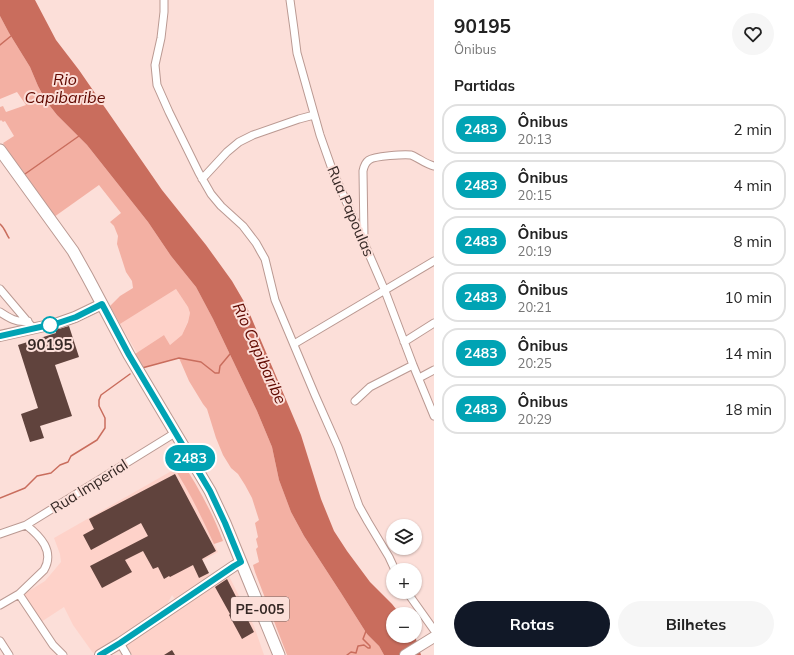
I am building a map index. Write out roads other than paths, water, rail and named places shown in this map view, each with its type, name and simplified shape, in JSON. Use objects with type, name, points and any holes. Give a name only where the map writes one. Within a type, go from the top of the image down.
[{"type":"main road","name":"PE-005","points":[[0,150],[73,252],[88,276],[129,355],[210,491],[279,655]]},
{"type":"street","points":[[164,0],[161,38],[155,65],[157,85],[202,179],[216,200],[243,226],[256,243],[265,260],[275,300],[338,447],[359,506],[392,563]]},
{"type":"street","name":"Rua Papoulas","points":[[290,0],[297,53],[320,135],[332,169],[385,291],[413,365],[432,407],[434,416]]},
{"type":"street","points":[[202,179],[227,152],[239,142],[253,135],[314,115]]},
{"type":"street","points":[[364,243],[363,171],[365,164],[375,158],[410,155],[434,166]]},
{"type":"street","points":[[294,344],[434,261]]},
{"type":"street","points":[[0,289],[31,325]]},
{"type":"street","points":[[0,336],[31,325],[58,323],[102,304]]},
{"type":"street","points":[[0,312],[13,320],[31,325]]},
{"type":"street","points":[[404,342],[434,323]]},
{"type":"street","points":[[355,401],[370,387],[413,365]]},
{"type":"street","points":[[419,378],[434,370]]},
{"type":"street","name":"Rua Imperial","points":[[0,534],[26,525],[175,433]]},
{"type":"street","points":[[0,605],[19,594],[44,570],[48,561],[47,550],[42,539],[26,525]]},
{"type":"street","points":[[100,655],[241,562]]},
{"type":"street","points":[[19,594],[53,645],[63,655]]},
{"type":"street","points":[[412,599],[434,630]]},
{"type":"street","points":[[405,655],[432,638]]},
{"type":"street","points":[[0,641],[9,655]]},
{"type":"street","points":[[120,643],[127,655]]},
{"type":"water","name":"Rio Capibaribe","points":[[0,0],[35,0],[56,40],[79,70],[162,190],[206,245],[232,281],[246,305],[301,435],[321,499],[334,531],[370,582],[394,607],[386,607],[386,643],[417,643],[421,655],[384,655],[379,646],[367,634],[304,536],[291,512],[279,480],[272,447],[257,411],[196,287],[171,256],[148,222],[87,145],[57,115],[46,101],[30,67],[0,16]]},
{"type":"waterway","points":[[0,45],[11,36]]},
{"type":"waterway","points":[[25,174],[79,136]]},
{"type":"waterway","points":[[0,224],[9,238]]},
{"type":"waterway","points":[[142,368],[179,358],[201,362],[215,373],[219,373],[220,366],[230,354]]},
{"type":"waterway","points":[[0,498],[25,488],[37,476],[51,473],[60,465],[68,462],[71,456],[97,440],[105,428],[105,418],[99,406],[101,395],[130,374]]},
{"type":"waterway","points":[[347,655],[351,652],[356,653],[358,646],[364,645],[370,648],[370,646],[363,639],[366,631]]},
{"type":"place","name":"90195","points":[[50,325]]}]
